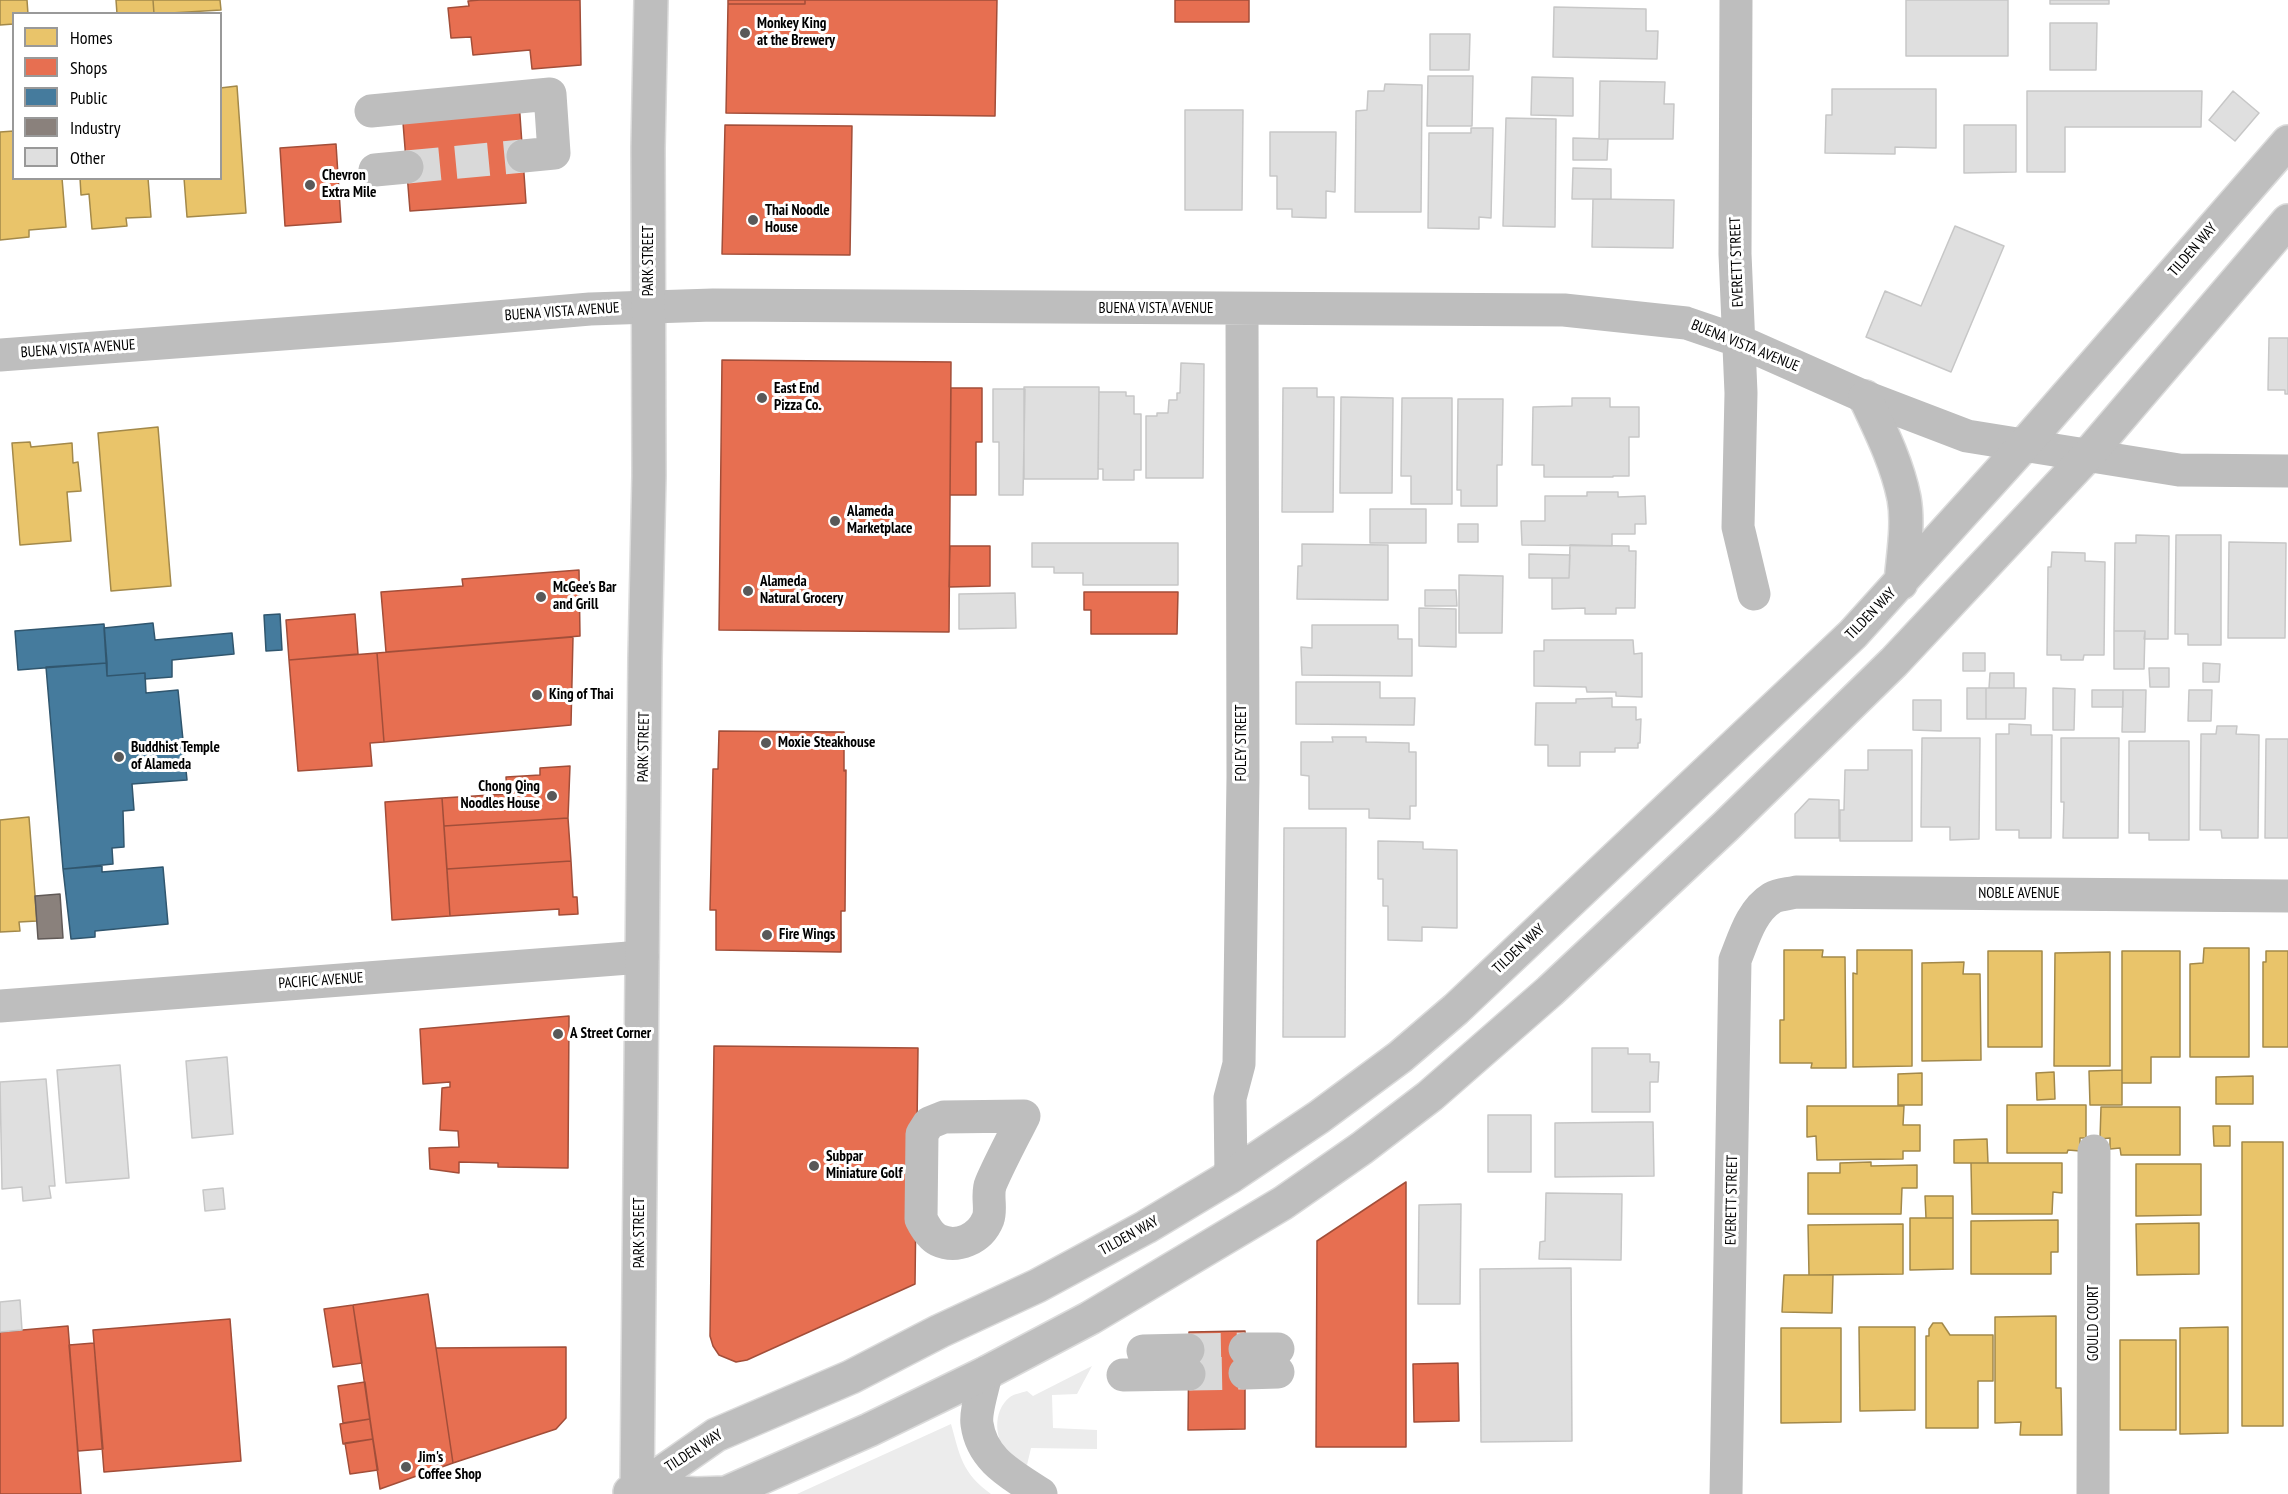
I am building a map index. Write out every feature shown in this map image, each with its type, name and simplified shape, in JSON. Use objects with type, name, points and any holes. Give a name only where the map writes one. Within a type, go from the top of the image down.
[{"type":"street","name":"PARK STREET","points":[[632,1493],[649,476],[651,0]]},
{"type":"street","name":"EVERETT STREET","points":[[1736,0],[1735,254],[1741,393],[1738,527],[1754,594]]},
{"type":"street","points":[[371,111],[550,94],[555,153],[523,156]]},
{"type":"street","name":"TILDEN WAY","points":[[632,1493],[716,1435],[851,1377],[940,1331],[1037,1286],[1146,1227],[1231,1176],[1328,1111],[1400,1057],[1456,1009],[1853,634],[2024,445],[2288,142]]},
{"type":"street","points":[[375,170],[407,167]]},
{"type":"street","name":"TILDEN WAY","points":[[632,1493],[727,1494],[869,1430],[986,1373],[1090,1318],[1283,1203],[1362,1148],[1439,1089],[1492,1044],[1718,834],[1894,662],[2087,456],[2288,221]]},
{"type":"street","name":"BUENA VISTA AVENUE","points":[[0,355],[590,309],[712,305],[1564,310],[1686,322],[1739,341],[1866,397],[1966,436],[2179,470],[2288,471]]},
{"type":"street","name":"FOLEY STREET","points":[[1231,1176],[1230,1098],[1239,1064],[1242,860],[1242,309]]},
{"type":"street","points":[[1866,397],[1888,448],[1904,499],[1905,537],[1901,582]]},
{"type":"street","name":"NOBLE AVENUE","points":[[1757,912],[1774,897],[1796,892],[2288,896]]},
{"type":"street","name":"EVERETT STREET","points":[[1726,1494],[1736,960],[1745,934],[1757,912]]},
{"type":"street","name":"PACIFIC AVENUE","points":[[0,1006],[642,957]]},
{"type":"street","name":"GOULD COURT","points":[[2093,1494],[2094,1151]]},
{"type":"street","points":[[1245,1361],[1278,1360]]},
{"type":"street","points":[[1133,1363],[1189,1362]]},
{"type":"street","points":[[986,1373],[977,1422],[985,1450],[1001,1467],[1041,1494]]},
{"type":"shaded area","points":[[1092,1366],[1077,1394],[1052,1395],[1053,1428],[1097,1430],[1097,1449],[1031,1448],[1027,1465],[1010,1456],[1001,1442],[997,1426],[1004,1403],[1012,1396],[1027,1391],[1033,1396]]},
{"type":"shaded area","points":[[951,1424],[960,1455],[968,1471],[991,1494],[797,1494]]},
{"type":"building: Homes","points":[[0,0],[27,0],[28,12],[12,12],[12,24],[0,25]]},
{"type":"building: Homes","points":[[116,0],[153,0],[154,12],[117,12]]},
{"type":"building: Homes","points":[[153,0],[220,0],[221,10],[154,12]]},
{"type":"building: Homes","points":[[237,86],[246,213],[187,217],[184,180],[222,180],[222,88]]},
{"type":"building: Homes","points":[[12,131],[12,180],[62,180],[66,227],[29,230],[29,237],[0,240],[0,132]]},
{"type":"building: Homes","points":[[80,180],[148,180],[151,217],[126,218],[127,226],[92,229],[89,194],[81,195]]},
{"type":"building: Homes","points":[[158,427],[171,586],[111,591],[98,433]]},
{"type":"building: Homes","points":[[30,442],[31,447],[72,443],[73,463],[78,462],[81,491],[67,492],[71,541],[20,545],[12,443]]},
{"type":"building: Homes","points":[[29,817],[37,921],[19,922],[20,931],[0,932],[0,820]]},
{"type":"building: Homes","points":[[2204,948],[2249,948],[2249,1057],[2190,1057],[2190,964],[2203,963]]},
{"type":"building: Homes","points":[[1784,950],[1823,950],[1822,957],[1845,957],[1846,1068],[1811,1068],[1812,1063],[1780,1063],[1780,1020],[1784,1020]]},
{"type":"building: Homes","points":[[1857,950],[1912,950],[1912,1066],[1853,1067],[1853,973],[1857,974]]},
{"type":"building: Homes","points":[[1988,951],[2042,951],[2042,1047],[1988,1047]]},
{"type":"building: Homes","points":[[2122,951],[2180,951],[2180,1057],[2151,1057],[2151,1083],[2122,1083]]},
{"type":"building: Homes","points":[[2266,951],[2288,951],[2288,1047],[2263,1047],[2263,962],[2266,962]]},
{"type":"building: Homes","points":[[2110,952],[2110,1066],[2054,1066],[2055,953]]},
{"type":"building: Homes","points":[[1964,962],[1963,974],[1980,974],[1981,1060],[1922,1061],[1922,963]]},
{"type":"building: Homes","points":[[2122,1070],[2122,1105],[2090,1105],[2089,1071]]},
{"type":"building: Homes","points":[[2054,1072],[2055,1099],[2037,1100],[2036,1073]]},
{"type":"building: Homes","points":[[1922,1073],[1922,1105],[1898,1105],[1898,1074]]},
{"type":"building: Homes","points":[[2253,1076],[2253,1104],[2216,1104],[2216,1077]]},
{"type":"building: Homes","points":[[2007,1105],[2086,1105],[2086,1138],[2080,1138],[2080,1151],[2007,1153]]},
{"type":"building: Homes","points":[[1807,1106],[1904,1106],[1903,1125],[1920,1125],[1920,1151],[1903,1151],[1903,1159],[1817,1160],[1816,1136],[1807,1137]]},
{"type":"building: Homes","points":[[2101,1107],[2180,1107],[2180,1155],[2121,1155],[2120,1148],[2110,1149],[2110,1138],[2100,1139]]},
{"type":"building: Homes","points":[[2213,1126],[2230,1126],[2230,1146],[2214,1146]]},
{"type":"building: Homes","points":[[1987,1139],[1988,1163],[1954,1163],[1954,1140]]},
{"type":"building: Homes","points":[[2242,1142],[2283,1142],[2283,1426],[2242,1426]]},
{"type":"building: Homes","points":[[1871,1162],[1871,1166],[1917,1165],[1917,1188],[1902,1188],[1901,1214],[1808,1214],[1808,1173],[1840,1173],[1840,1163]]},
{"type":"building: Homes","points":[[1971,1163],[2062,1163],[2062,1193],[2053,1192],[2052,1214],[1972,1214]]},
{"type":"building: Homes","points":[[2136,1164],[2201,1164],[2201,1215],[2136,1216]]},
{"type":"building: Homes","points":[[1925,1196],[1953,1196],[1953,1218],[1926,1218]]},
{"type":"building: Homes","points":[[1910,1218],[1953,1218],[1953,1269],[1910,1270]]},
{"type":"building: Homes","points":[[2058,1220],[2058,1252],[2051,1252],[2051,1274],[1971,1274],[1971,1221]]},
{"type":"building: Homes","points":[[2199,1223],[2199,1274],[2137,1275],[2136,1224]]},
{"type":"building: Homes","points":[[1903,1224],[1903,1274],[1809,1275],[1808,1225]]},
{"type":"building: Homes","points":[[1784,1275],[1833,1275],[1832,1313],[1782,1312]]},
{"type":"building: Homes","points":[[2056,1316],[2056,1388],[2061,1388],[2062,1435],[2020,1435],[2021,1422],[1995,1423],[1995,1317]]},
{"type":"building: Homes","points":[[1933,1323],[1942,1323],[1950,1335],[1993,1335],[1993,1381],[1978,1381],[1978,1428],[1926,1428],[1926,1336],[1929,1336],[1929,1329]]},
{"type":"building: Homes","points":[[1859,1327],[1915,1327],[1915,1410],[1860,1411]]},
{"type":"building: Homes","points":[[2228,1327],[2228,1433],[2180,1434],[2180,1328]]},
{"type":"building: Homes","points":[[1781,1328],[1841,1328],[1841,1422],[1781,1423]]},
{"type":"building: Homes","points":[[2120,1340],[2176,1340],[2176,1430],[2120,1430]]},
{"type":"building: Shops","points":[[580,0],[581,65],[532,69],[530,50],[473,55],[471,37],[451,38],[448,8],[469,6],[468,1]]},
{"type":"building: Shops","points":[[728,0],[805,0],[805,4],[728,4]]},
{"type":"building: Shops","points":[[805,0],[997,0],[995,116],[726,113],[728,4],[805,4]]},
{"type":"building: Shops","points":[[1175,0],[1249,0],[1249,22],[1175,22]]},
{"type":"building: Shops","points":[[519,101],[526,203],[410,211],[402,110]]},
{"type":"building: Shops","points":[[725,125],[852,126],[850,255],[722,254]]},
{"type":"building: Shops","name":"Chevron Extra Mile","points":[[336,144],[341,222],[285,226],[280,148]]},
{"type":"building: Shops","name":"Alameda Marketplace","points":[[722,360],[951,362],[949,632],[719,630]]},
{"type":"building: Shops","points":[[951,388],[982,388],[982,442],[976,442],[976,495],[950,495]]},
{"type":"building: Shops","points":[[950,546],[990,546],[990,586],[949,587]]},
{"type":"building: Shops","points":[[579,570],[580,636],[386,652],[381,592],[463,586],[462,579]]},
{"type":"building: Shops","points":[[1084,592],[1178,592],[1177,634],[1091,634],[1091,610],[1084,610]]},
{"type":"building: Shops","points":[[355,614],[358,654],[289,660],[286,620]]},
{"type":"building: Shops","points":[[573,637],[571,725],[384,742],[377,653]]},
{"type":"building: Shops","points":[[377,653],[384,742],[370,743],[372,766],[298,771],[289,660]]},
{"type":"building: Shops","points":[[719,731],[844,732],[845,911],[841,911],[841,952],[716,950],[716,910],[710,910],[713,769],[718,769]]},
{"type":"building: Shops","points":[[570,766],[568,818],[444,826],[442,798],[507,794],[506,777],[540,775],[540,768]]},
{"type":"building: Shops","points":[[442,798],[450,916],[392,920],[385,802]]},
{"type":"building: Shops","points":[[568,818],[571,861],[447,869],[444,826]]},
{"type":"building: Shops","points":[[571,861],[573,897],[577,897],[578,914],[559,915],[559,909],[450,916],[447,869]]},
{"type":"building: Shops","points":[[569,1016],[568,1168],[498,1167],[498,1163],[459,1162],[459,1173],[430,1169],[429,1148],[459,1147],[458,1131],[440,1130],[442,1088],[450,1087],[450,1082],[423,1084],[420,1029]]},
{"type":"building: Shops","name":"Subpar Miniature Golf","points":[[714,1046],[918,1048],[915,1284],[747,1360],[736,1362],[719,1355],[710,1336]]},
{"type":"building: Shops","points":[[1406,1182],[1406,1447],[1316,1447],[1317,1241]]},
{"type":"building: Shops","points":[[428,1294],[453,1463],[380,1489],[353,1305]]},
{"type":"building: Shops","points":[[353,1305],[362,1363],[333,1367],[324,1309]]},
{"type":"building: Shops","points":[[230,1319],[241,1461],[104,1472],[93,1330]]},
{"type":"building: Shops","points":[[68,1326],[81,1494],[0,1494],[0,1332]]},
{"type":"building: Shops","points":[[1245,1331],[1245,1429],[1188,1430],[1189,1332]]},
{"type":"building: Shops","points":[[94,1343],[103,1449],[78,1451],[69,1345]]},
{"type":"building: Shops","points":[[566,1347],[566,1418],[556,1429],[453,1463],[436,1348]]},
{"type":"building: Shops","points":[[1458,1363],[1459,1421],[1414,1422],[1413,1364]]},
{"type":"building: Shops","points":[[365,1382],[370,1419],[343,1423],[338,1386]]},
{"type":"building: Shops","points":[[370,1419],[373,1439],[343,1444],[340,1424]]},
{"type":"building: Shops","points":[[373,1439],[378,1470],[350,1474],[345,1443]]},
{"type":"building: Public","points":[[280,614],[282,650],[266,651],[264,615]]},
{"type":"building: Public","points":[[153,623],[155,640],[232,633],[234,654],[172,660],[172,677],[145,679],[145,673],[107,676],[104,628]]},
{"type":"building: Public","points":[[104,624],[107,663],[18,670],[15,631]]},
{"type":"building: Public","name":"Buddhist Temple of Alameda","points":[[107,663],[107,676],[145,673],[146,693],[178,690],[187,780],[132,784],[134,810],[123,811],[124,847],[112,848],[113,864],[63,869],[46,667]]},
{"type":"building: Public","points":[[102,866],[102,872],[163,867],[168,924],[95,931],[95,937],[71,939],[63,869]]},
{"type":"building: Industry","points":[[60,894],[63,938],[38,939],[35,896]]},
{"type":"building: Other","points":[[1906,0],[2008,0],[2008,56],[1906,56]]},
{"type":"building: Other","points":[[2050,0],[2109,0],[2109,4],[2050,4]]},
{"type":"building: Other","points":[[1554,7],[1646,9],[1646,31],[1658,31],[1657,59],[1553,57]]},
{"type":"building: Other","points":[[2050,23],[2097,23],[2096,70],[2050,70]]},
{"type":"building: Other","points":[[1430,34],[1470,34],[1469,70],[1430,70]]},
{"type":"building: Other","points":[[1428,76],[1473,76],[1472,126],[1427,126]]},
{"type":"building: Other","points":[[1532,77],[1573,78],[1573,116],[1531,115]]},
{"type":"building: Other","points":[[1600,81],[1665,82],[1664,104],[1674,104],[1673,139],[1599,139]]},
{"type":"building: Other","points":[[1385,84],[1422,85],[1421,212],[1355,212],[1356,111],[1367,110],[1368,91],[1384,91]]},
{"type":"building: Other","points":[[1832,89],[1936,89],[1936,148],[1895,147],[1895,154],[1825,153],[1826,115],[1832,115]]},
{"type":"building: Other","points":[[2027,91],[2202,91],[2201,127],[2065,127],[2065,172],[2027,172]]},
{"type":"building: Other","points":[[2233,91],[2259,113],[2235,141],[2209,120]]},
{"type":"building: Other","points":[[1185,110],[1243,110],[1242,210],[1185,210]]},
{"type":"building: Other","points":[[1506,118],[1556,119],[1555,227],[1503,226]]},
{"type":"building: Other","points":[[1964,125],[2016,125],[2016,172],[1964,173]]},
{"type":"building: Other","points":[[1471,128],[1493,128],[1491,218],[1479,217],[1479,229],[1428,228],[1429,133],[1471,133]]},
{"type":"building: Other","points":[[1270,132],[1336,132],[1335,192],[1326,191],[1326,218],[1292,217],[1292,209],[1277,209],[1277,176],[1270,176]]},
{"type":"building: Other","points":[[1573,138],[1608,139],[1607,160],[1573,160]]},
{"type":"building: Other","points":[[1573,168],[1611,169],[1611,199],[1572,199]]},
{"type":"building: Other","points":[[1593,199],[1674,200],[1673,248],[1592,247]]},
{"type":"building: Other","points":[[1955,226],[2004,246],[1951,372],[1866,337],[1885,291],[1921,306]]},
{"type":"building: Other","points":[[2269,338],[2288,338],[2288,394],[2285,394],[2285,390],[2268,390]]},
{"type":"building: Other","points":[[1181,363],[1204,364],[1203,478],[1146,478],[1146,416],[1168,413],[1169,400],[1177,400],[1177,393],[1180,393]]},
{"type":"building: Other","points":[[1024,387],[1099,387],[1098,479],[1024,479]]},
{"type":"building: Other","points":[[1283,388],[1317,388],[1317,397],[1334,397],[1333,512],[1282,512]]},
{"type":"building: Other","points":[[993,389],[1025,389],[1023,495],[999,495],[999,442],[993,442]]},
{"type":"building: Other","points":[[1099,392],[1126,392],[1126,396],[1134,396],[1134,414],[1141,414],[1141,470],[1134,470],[1134,480],[1103,480],[1103,469],[1098,469]]},
{"type":"building: Other","points":[[1341,397],[1393,398],[1392,493],[1340,493]]},
{"type":"building: Other","points":[[1402,398],[1452,398],[1452,504],[1411,504],[1411,476],[1401,476]]},
{"type":"building: Other","points":[[1572,398],[1610,398],[1610,407],[1639,407],[1639,437],[1629,437],[1629,476],[1544,477],[1544,465],[1532,465],[1533,407],[1572,406]]},
{"type":"building: Other","points":[[1458,399],[1503,399],[1502,465],[1497,465],[1497,506],[1461,506],[1461,490],[1457,490]]},
{"type":"building: Other","points":[[1587,492],[1618,492],[1618,497],[1645,496],[1646,524],[1635,524],[1635,534],[1612,534],[1612,546],[1522,545],[1521,521],[1545,521],[1545,496],[1587,496]]},
{"type":"building: Other","points":[[1370,509],[1426,509],[1426,543],[1370,543]]},
{"type":"building: Other","points":[[1458,524],[1478,524],[1478,542],[1458,542]]},
{"type":"building: Other","points":[[2136,535],[2169,536],[2168,639],[2144,639],[2145,631],[2114,631],[2115,543],[2136,543]]},
{"type":"building: Other","points":[[2176,535],[2221,535],[2221,645],[2188,645],[2188,634],[2175,634]]},
{"type":"building: Other","points":[[2229,542],[2286,543],[2285,638],[2228,638]]},
{"type":"building: Other","points":[[1032,543],[1178,543],[1178,585],[1083,585],[1083,573],[1054,573],[1054,567],[1032,567]]},
{"type":"building: Other","points":[[1302,544],[1388,545],[1388,600],[1297,599],[1298,566],[1302,566]]},
{"type":"building: Other","points":[[1570,545],[1629,546],[1629,551],[1636,551],[1635,608],[1616,608],[1616,614],[1585,614],[1585,608],[1552,609],[1552,578],[1569,578]]},
{"type":"building: Other","points":[[2052,552],[2085,553],[2085,561],[2105,562],[2104,655],[2084,655],[2083,660],[2061,660],[2061,655],[2047,655],[2048,567],[2051,567]]},
{"type":"building: Other","points":[[1529,554],[1570,555],[1569,578],[1529,578]]},
{"type":"building: Other","points":[[1459,575],[1503,576],[1502,633],[1459,633]]},
{"type":"building: Other","points":[[1425,590],[1456,590],[1457,606],[1425,606]]},
{"type":"building: Other","points":[[1015,593],[1016,628],[959,629],[959,594]]},
{"type":"building: Other","points":[[1419,608],[1456,609],[1456,647],[1419,646]]},
{"type":"building: Other","points":[[1312,625],[1398,625],[1398,639],[1412,639],[1412,676],[1302,675],[1301,647],[1312,648]]},
{"type":"building: Other","points":[[2114,631],[2145,631],[2144,669],[2114,669]]},
{"type":"building: Other","points":[[1544,640],[1633,640],[1634,654],[1642,653],[1642,697],[1616,696],[1616,692],[1587,692],[1586,687],[1534,686],[1534,651],[1544,651]]},
{"type":"building: Other","points":[[1963,653],[1985,653],[1985,671],[1963,671]]},
{"type":"building: Other","points":[[2203,663],[2220,664],[2219,682],[2203,682]]},
{"type":"building: Other","points":[[2149,668],[2169,668],[2169,687],[2150,687]]},
{"type":"building: Other","points":[[1990,673],[2014,673],[2014,688],[1989,688]]},
{"type":"building: Other","points":[[1296,682],[1380,682],[1380,698],[1415,698],[1414,725],[1296,724]]},
{"type":"building: Other","points":[[1967,688],[1986,688],[1986,719],[1967,719]]},
{"type":"building: Other","points":[[1986,688],[2026,688],[2025,719],[1986,719]]},
{"type":"building: Other","points":[[2053,688],[2075,689],[2074,730],[2053,730]]},
{"type":"building: Other","points":[[2092,690],[2123,690],[2123,707],[2092,707]]},
{"type":"building: Other","points":[[2123,690],[2146,690],[2145,732],[2122,732]]},
{"type":"building: Other","points":[[2189,690],[2212,690],[2211,721],[2188,721]]},
{"type":"building: Other","points":[[1612,698],[1612,707],[1636,707],[1636,720],[1641,719],[1638,748],[1615,748],[1615,752],[1580,752],[1580,766],[1548,766],[1548,745],[1535,745],[1536,703],[1576,703],[1576,699]]},
{"type":"building: Other","points":[[1913,700],[1941,700],[1941,731],[1913,730]]},
{"type":"building: Other","points":[[2009,724],[2031,725],[2031,735],[2052,735],[2051,838],[2019,838],[2019,830],[1996,830],[1996,734],[2009,734]]},
{"type":"building: Other","points":[[2217,726],[2237,726],[2236,734],[2259,735],[2258,838],[2222,838],[2221,830],[2200,830],[2201,734],[2216,734]]},
{"type":"building: Other","points":[[1332,737],[1366,737],[1366,742],[1409,743],[1409,752],[1416,752],[1416,806],[1410,806],[1410,819],[1369,818],[1369,809],[1309,809],[1309,776],[1301,775],[1301,742],[1333,742]]},
{"type":"building: Other","points":[[1922,738],[1980,738],[1979,839],[1950,840],[1950,827],[1921,827]]},
{"type":"building: Other","points":[[2061,738],[2119,738],[2118,838],[2063,838]]},
{"type":"building: Other","points":[[2266,739],[2288,739],[2288,838],[2265,838]]},
{"type":"building: Other","points":[[2129,741],[2189,741],[2189,840],[2149,840],[2149,833],[2129,833]]},
{"type":"building: Other","points":[[1868,750],[1912,750],[1912,841],[1840,841],[1840,810],[1844,810],[1845,770],[1868,770]]},
{"type":"building: Other","points":[[1809,799],[1839,800],[1839,838],[1795,838],[1795,814]]},
{"type":"building: Other","points":[[1284,828],[1346,828],[1345,1037],[1283,1037]]},
{"type":"building: Other","points":[[1378,841],[1423,842],[1423,849],[1457,850],[1457,928],[1422,927],[1422,941],[1388,940],[1388,906],[1383,906],[1383,879],[1378,879]]},
{"type":"building: Other","points":[[1592,1048],[1628,1048],[1628,1054],[1650,1054],[1650,1062],[1659,1062],[1658,1082],[1650,1082],[1650,1112],[1592,1112]]},
{"type":"building: Other","points":[[227,1057],[233,1134],[192,1138],[186,1061]]},
{"type":"building: Other","points":[[120,1065],[129,1178],[66,1183],[57,1070]]},
{"type":"building: Other","points":[[46,1079],[55,1186],[49,1186],[51,1198],[23,1201],[22,1187],[2,1189],[0,1082]]},
{"type":"building: Other","points":[[1488,1115],[1531,1115],[1531,1172],[1488,1172]]},
{"type":"building: Other","points":[[1653,1122],[1654,1176],[1555,1177],[1555,1123]]},
{"type":"building: Other","points":[[223,1188],[225,1209],[205,1211],[203,1190]]},
{"type":"building: Other","points":[[1546,1193],[1622,1194],[1621,1260],[1539,1259],[1540,1242],[1545,1241]]},
{"type":"building: Other","points":[[1461,1204],[1460,1304],[1418,1304],[1419,1205]]},
{"type":"building: Other","points":[[1571,1268],[1572,1441],[1481,1442],[1480,1269]]},
{"type":"building: Other","points":[[20,1300],[22,1330],[0,1332],[0,1302]]},
{"type":"tunnel","points":[[407,167],[523,156]]},
{"type":"tunnel","points":[[1188,1350],[1245,1349]]},
{"type":"tunnel","points":[[1189,1374],[1245,1373]]},
{"type":"place","name":"Monkey King at the Brewery","points":[[745,33]]},
{"type":"place","name":"Chevron Extra Mile","points":[[310,185]]},
{"type":"place","name":"Thai Noodle House","points":[[753,220]]},
{"type":"place","name":"East End Pizza Co.","points":[[762,398]]},
{"type":"place","name":"Alameda Marketplace","points":[[835,521]]},
{"type":"place","name":"Alameda Natural Grocery","points":[[748,591]]},
{"type":"place","name":"McGee's Bar and Grill","points":[[541,597]]},
{"type":"place","name":"King of Thai","points":[[537,695]]},
{"type":"place","name":"Moxie Steakhouse","points":[[766,743]]},
{"type":"place","name":"Buddhist Temple of Alameda","points":[[119,757]]},
{"type":"place","name":"Chong Qing Noodles House","points":[[552,796]]},
{"type":"place","name":"Fire Wings","points":[[767,935]]},
{"type":"place","name":"A Street Corner","points":[[558,1034]]},
{"type":"place","name":"Subpar Miniature Golf","points":[[814,1166]]},
{"type":"place","name":"Jim's Coffee Shop","points":[[406,1467]]}]
